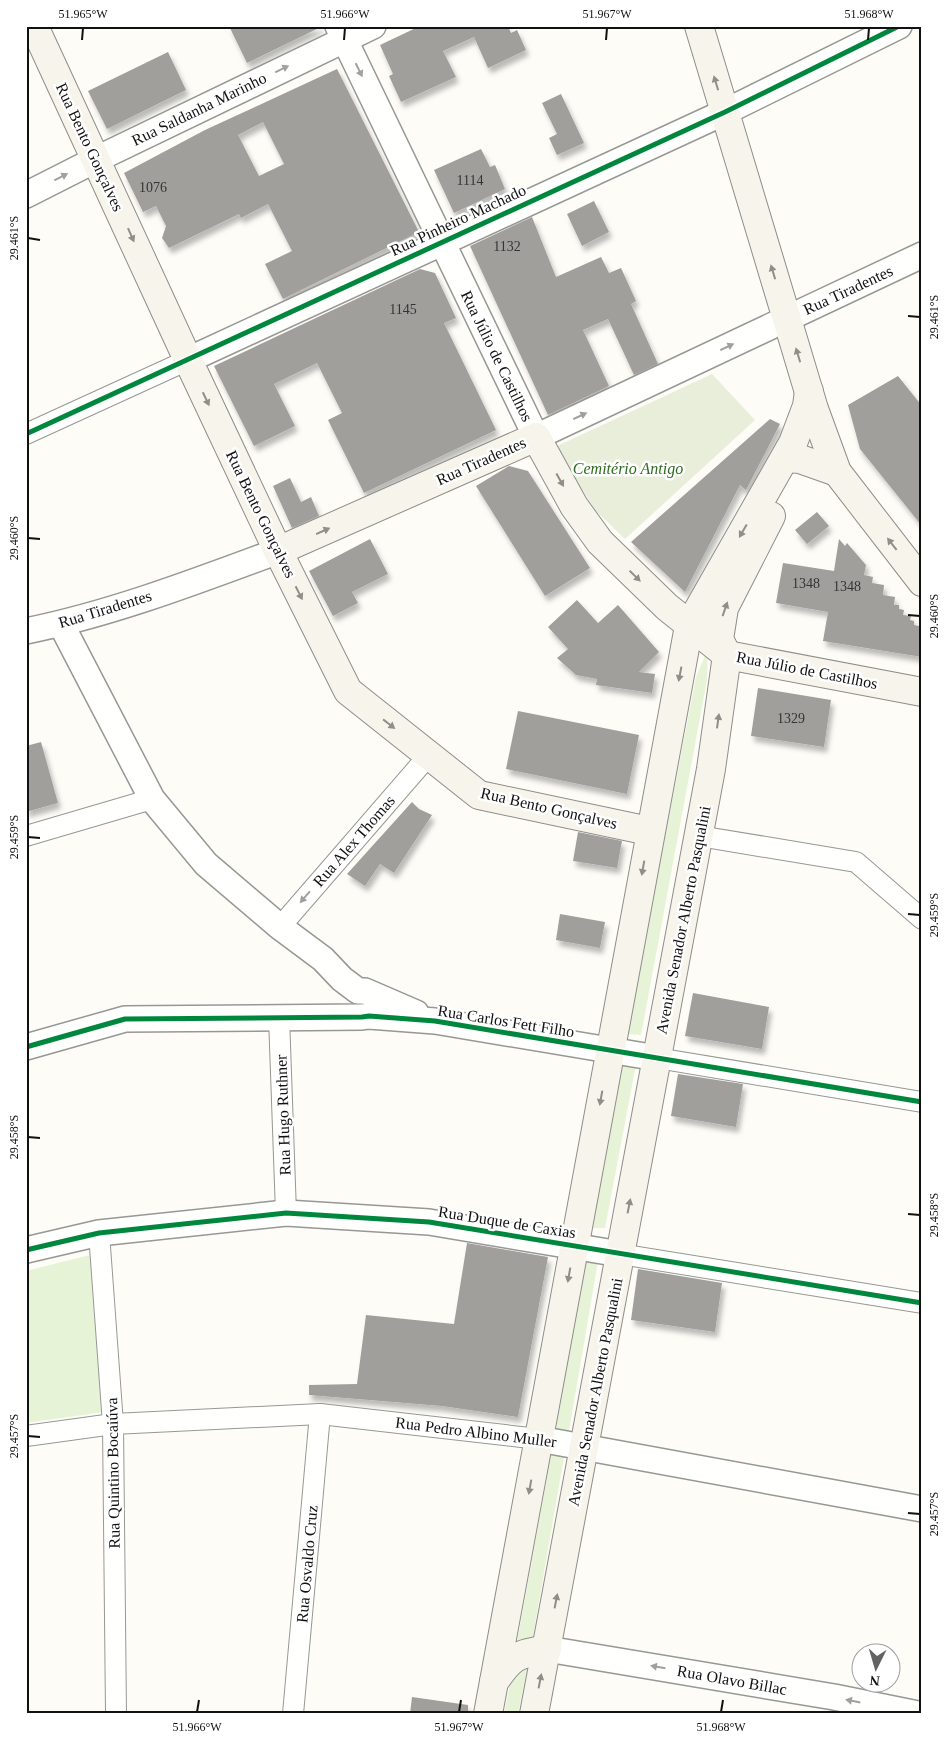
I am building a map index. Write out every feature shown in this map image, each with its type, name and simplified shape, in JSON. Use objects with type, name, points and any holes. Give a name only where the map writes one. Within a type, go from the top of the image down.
[{"type":"main road","name":"Rua Bento Gonçalves","points":[[34,26],[278,551],[348,691],[479,795],[650,831]]},
{"type":"main road","points":[[699,26],[811,400],[837,472],[922,582]]},
{"type":"main road","name":"Avenida Senador Alberto Pasqualini","points":[[534,1714],[711,770],[727,655],[719,639],[724,608],[793,453],[811,400]]},
{"type":"main road","name":"Rua Tiradentes","points":[[278,551],[536,437]]},
{"type":"main road","name":"Rua Júlio de Castilhos","points":[[536,437],[574,506],[600,542],[689,626],[727,655],[920,690]]},
{"type":"main road","points":[[793,453],[837,472]]},
{"type":"main road","name":"Avenida Senador Alberto Pasqualini","points":[[488,1714],[689,626],[793,453]]},
{"type":"main road","points":[[494,1683],[508,1662],[524,1653],[546,1649]]},
{"type":"street","name":"Rua Saldanha Marinho","points":[[26,195],[341,33],[373,26]]},
{"type":"street","name":"Rua Pinheiro Machado","points":[[26,434],[725,112],[899,26]]},
{"type":"street","name":"Rua Júlio de Castilhos","points":[[341,33],[536,437]]},
{"type":"street","name":"Rua Tiradentes","points":[[536,437],[922,255]]},
{"type":"street","name":"Rua Tiradentes","points":[[26,631],[61,624],[217,574],[278,551]]},
{"type":"street","points":[[26,1047],[125,1018],[311,1017],[356,1000],[323,959],[280,927],[206,864],[152,799],[61,624]]},
{"type":"street","name":"Rua Alex Thomas","points":[[280,927],[428,755]]},
{"type":"street","points":[[26,836],[152,799]]},
{"type":"street","points":[[699,836],[856,862],[922,919]]},
{"type":"street","name":"Rua Carlos Fett Filho","points":[[356,1000],[435,1021],[922,1102]]},
{"type":"street","name":"Rua Hugo Ruthner","points":[[280,1017],[286,1213]]},
{"type":"street","name":"Rua Duque de Caxias","points":[[26,1250],[100,1233],[286,1213],[429,1222],[922,1303]]},
{"type":"street","name":"Rua Quintino Bocaiúva","points":[[100,1233],[113,1424],[116,1714]]},
{"type":"street","name":"Rua Pedro Albino Muller","points":[[26,1436],[113,1424],[320,1414],[539,1439],[922,1509]]},
{"type":"street","name":"Rua Osvaldo Cruz","points":[[293,1714],[320,1414]]},
{"type":"street","name":"Rua Olavo Billac","points":[[546,1649],[834,1697],[918,1714]]},
{"type":"green space","name":"Cemitério Antigo","points":[[712,374],[755,420],[625,539],[596,511],[555,447]]},
{"type":"green space","points":[[708,649],[707,680],[641,1035],[627,1034],[696,677]]},
{"type":"green space","points":[[637,1059],[605,1228],[592,1228],[623,1065]]},
{"type":"green space","points":[[90,1255],[104,1412],[26,1423],[26,1271]]},
{"type":"green space","points":[[585,1259],[598,1261],[569,1431],[556,1429]]},
{"type":"green space","points":[[551,1456],[564,1457],[533,1636],[517,1643]]},
{"type":"green space","points":[[528,1664],[518,1714],[504,1714],[512,1673]]},
{"type":"building","points":[[229,26],[323,26],[247,63]]},
{"type":"building","points":[[420,26],[508,26],[511,33],[517,30],[526,50],[488,68],[474,37],[443,51],[456,77],[401,102],[389,76],[393,74],[380,45]]},
{"type":"building","points":[[168,52],[186,90],[107,129],[88,91]]},
{"type":"building","points":[[337,69],[419,232],[283,299],[265,264],[292,251],[268,204],[241,218],[239,214],[169,248],[162,238],[166,226],[156,206],[143,212],[124,173],[205,130]],"holes":[[[263,122],[284,164],[259,176],[238,135]]]},
{"type":"building","points":[[561,94],[584,143],[557,155],[549,138],[557,134],[542,103]]},
{"type":"building","points":[[481,149],[490,167],[495,165],[505,189],[454,213],[434,170]]},
{"type":"building","points":[[594,201],[609,232],[582,246],[567,214]]},
{"type":"building","points":[[532,217],[556,277],[601,257],[609,273],[621,268],[636,301],[631,304],[658,364],[634,375],[608,319],[583,330],[609,386],[548,415],[470,246]]},
{"type":"building","points":[[420,269],[435,273],[456,318],[444,323],[496,430],[364,493],[328,420],[342,413],[317,363],[274,384],[295,426],[254,446],[214,366]]},
{"type":"building","points":[[898,376],[922,406],[922,526],[860,449],[848,405]]},
{"type":"building","points":[[770,419],[780,424],[746,490],[740,485],[685,592],[631,542]]},
{"type":"building","points":[[509,466],[528,471],[590,568],[545,596],[476,486]]},
{"type":"building","points":[[290,478],[301,502],[311,497],[319,516],[292,528],[273,486]]},
{"type":"building","points":[[817,512],[829,526],[807,544],[795,530]]},
{"type":"building","points":[[370,539],[388,574],[352,592],[358,603],[333,616],[309,571]]},
{"type":"building","points":[[839,539],[845,546],[847,543],[866,565],[864,575],[873,577],[872,583],[884,585],[883,595],[895,597],[894,605],[899,605],[899,609],[904,610],[903,615],[911,616],[910,620],[914,621],[914,625],[919,626],[919,630],[922,631],[922,657],[823,641],[828,612],[776,603],[783,563],[834,571]]},
{"type":"building","points":[[577,600],[598,623],[618,605],[659,652],[639,672],[655,674],[652,693],[596,685],[597,679],[576,675],[557,658],[568,649],[548,627]]},
{"type":"building","points":[[758,688],[831,700],[824,747],[751,736]]},
{"type":"building","points":[[518,711],[639,735],[627,794],[506,769]]},
{"type":"building","points":[[41,742],[58,803],[26,812],[26,746]]},
{"type":"building","points":[[412,802],[419,809],[432,815],[394,873],[380,864],[365,886],[347,874]]},
{"type":"building","points":[[578,832],[622,841],[617,868],[573,861]]},
{"type":"building","points":[[560,914],[605,922],[600,948],[556,940]]},
{"type":"building","points":[[693,993],[769,1007],[762,1049],[685,1036]]},
{"type":"building","points":[[678,1074],[743,1084],[736,1127],[671,1116]]},
{"type":"building","points":[[467,1243],[548,1257],[518,1417],[442,1406],[309,1395],[309,1385],[357,1384],[366,1315],[454,1324]]},
{"type":"building","points":[[638,1269],[722,1283],[715,1332],[631,1320]]},
{"type":"building","points":[[412,1697],[468,1705],[468,1714],[410,1714]]},
{"type":"cycle path","points":[[26,434],[725,112],[899,26]]},
{"type":"cycle path","points":[[26,1047],[125,1019],[369,1016],[435,1021],[922,1102]]},
{"type":"cycle path","points":[[26,1250],[99,1233],[286,1213],[429,1222],[922,1303]]}]
